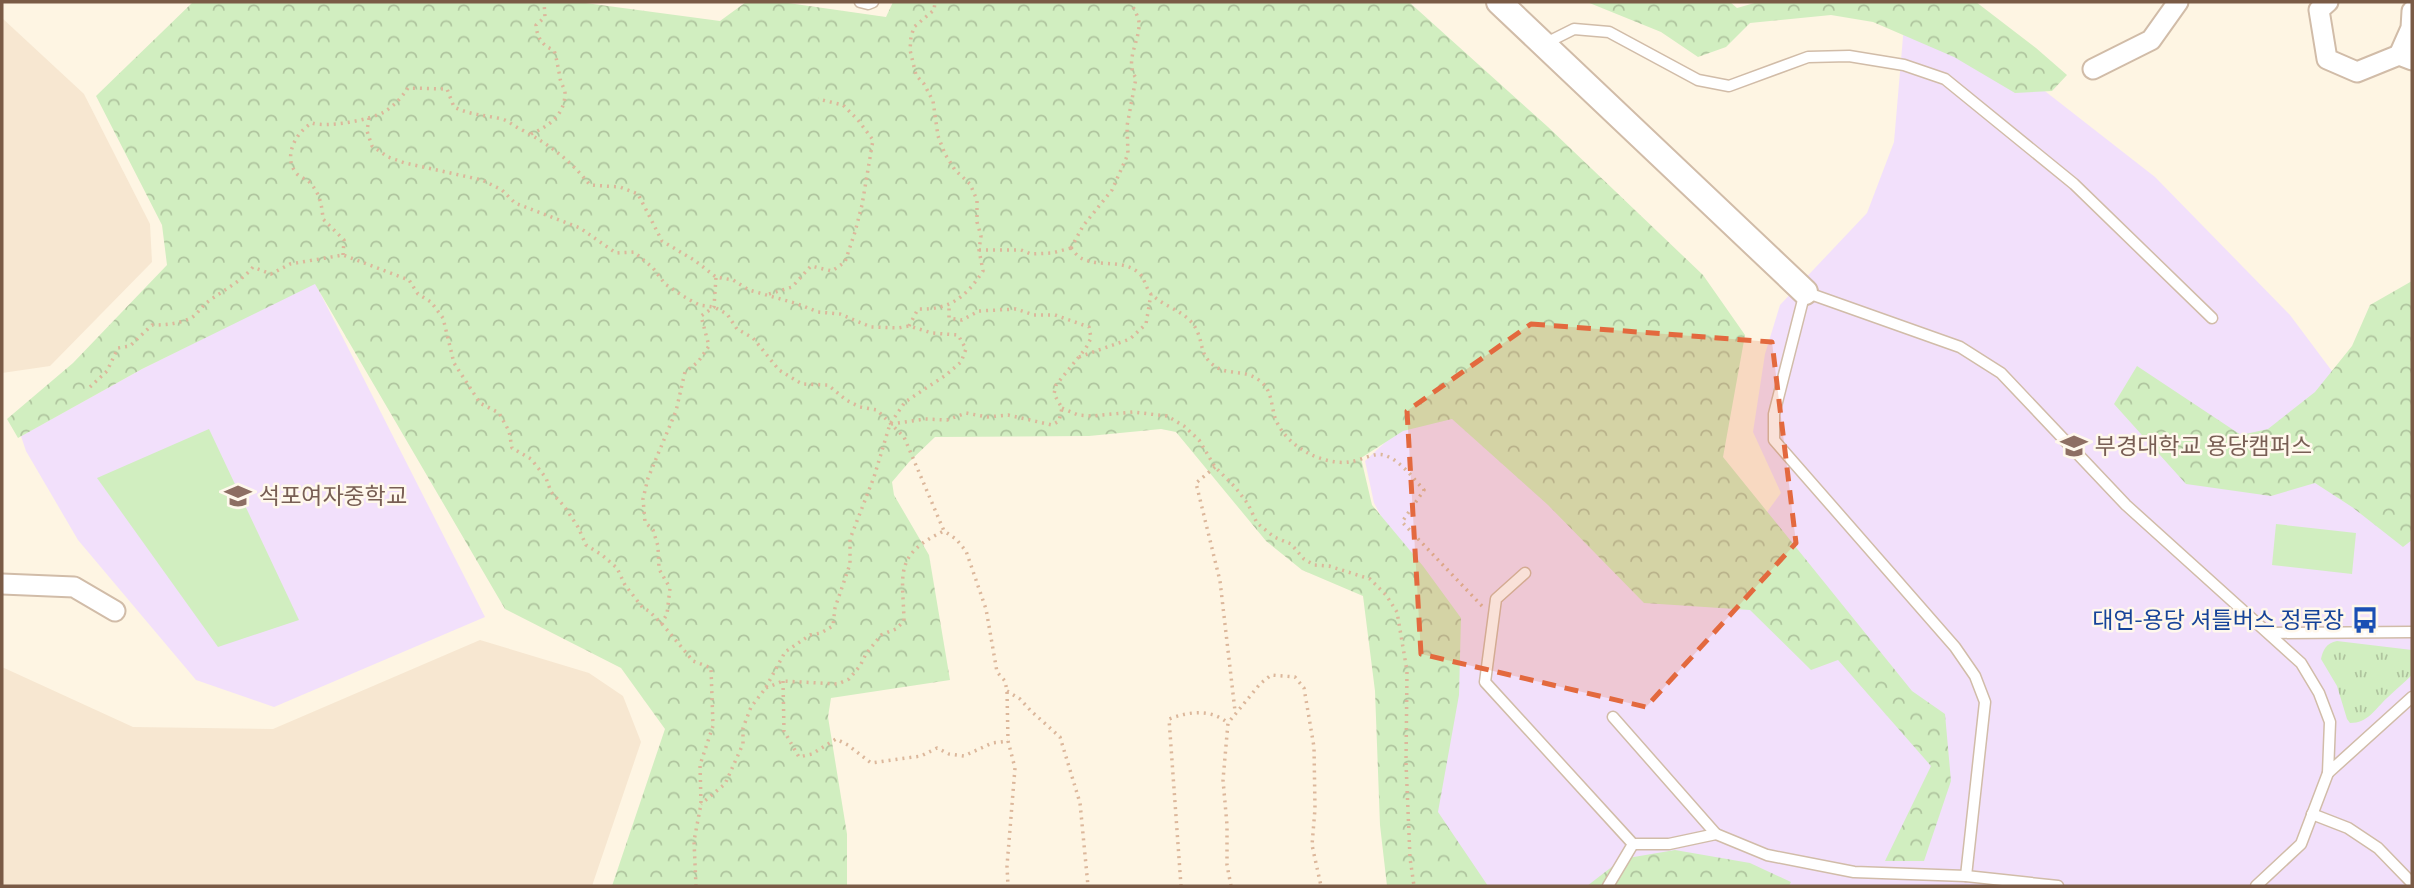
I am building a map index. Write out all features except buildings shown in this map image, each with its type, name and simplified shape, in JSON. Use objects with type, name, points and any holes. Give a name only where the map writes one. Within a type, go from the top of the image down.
[{"type":"street","points":[[1499,2],[1805,292]]},
{"type":"street","points":[[2093,69],[2151,40],[2179,2]]},
{"type":"street","points":[[2328,2],[2319,10],[2327,58],[2357,72],[2406,57],[2412,11]]},
{"type":"street","points":[[2,584],[74,587],[115,611]]},
{"type":"lane","points":[[860,2],[873,2]]},
{"type":"lane","points":[[1542,44],[1574,29],[1609,32],[1698,80],[1729,86],[1808,57],[1849,56],[1904,65],[1945,79],[2074,184],[2212,318]]},
{"type":"lane","points":[[1966,876],[1985,702],[1975,676],[1955,647],[1773,440],[1774,414],[1805,292],[1961,347],[2001,373],[2126,505],[2301,663],[2319,693],[2330,722],[2328,773],[2301,844],[2256,886]]},
{"type":"lane","points":[[1525,573],[1496,599],[1485,682],[1633,844],[1669,844],[1716,834]]},
{"type":"lane","points":[[2269,633],[2412,632]]},
{"type":"lane","points":[[2328,773],[2412,697]]},
{"type":"lane","points":[[1613,717],[1716,834],[1767,855],[1854,872],[1966,876],[2058,886]]},
{"type":"lane","points":[[2312,814],[2348,828],[2378,848],[2412,883]]},
{"type":"lane","points":[[1608,886],[1633,844]]},
{"type":"path","points":[[531,134],[556,120],[562,109],[565,92],[554,50],[546,47],[537,35],[536,25],[545,17],[544,2]]},
{"type":"path","points":[[909,326],[918,309],[949,306],[971,289],[983,271],[979,250],[981,236],[976,222],[977,200],[970,184],[956,170],[945,153],[938,136],[933,101],[916,75],[910,50],[914,27],[934,10],[935,2]]},
{"type":"path","points":[[979,250],[1021,250],[1031,254],[1052,253],[1071,248],[1083,226],[1112,190],[1128,154],[1127,126],[1136,78],[1133,73],[1133,49],[1139,23],[1131,2]]},
{"type":"path","points":[[343,255],[344,240],[323,219],[322,203],[311,183],[296,173],[290,158],[291,147],[305,127],[313,123],[321,126],[369,118],[384,112],[400,99],[408,88],[447,89],[454,107],[467,113],[504,120],[531,134],[553,151],[565,156],[590,185],[621,187],[638,194],[662,241],[716,277],[818,312],[840,314],[871,327],[909,326],[932,333],[958,335],[966,349],[961,362],[905,402],[890,424],[874,477],[850,539],[850,564],[835,608],[833,626],[821,633],[810,635],[785,652],[765,689],[751,707],[743,728],[743,744],[725,784],[701,804]]},
{"type":"path","points":[[766,294],[792,286],[811,266],[832,271],[845,262],[859,219],[873,140],[843,105],[818,99]]},
{"type":"path","points":[[369,118],[367,131],[372,146],[388,157],[482,180],[502,190],[515,203],[580,228],[616,253],[634,252],[653,268],[665,284],[699,305],[714,307],[727,314],[737,329],[753,338],[779,370],[802,384],[828,385],[846,400],[860,407],[877,410],[904,437],[944,531],[956,539],[965,551],[986,609],[997,672],[1005,681],[1008,741],[1015,768],[1007,866],[1008,886]]},
{"type":"path","points":[[1071,248],[1082,258],[1115,263],[1139,273],[1151,294],[1182,313],[1197,330],[1204,355],[1210,363],[1233,374],[1245,372],[1266,387],[1274,415],[1290,441],[1327,460],[1347,463],[1381,453],[1393,458],[1424,490],[1402,522],[1493,618]]},
{"type":"path","points":[[90,387],[107,370],[118,348],[130,346],[152,325],[173,324],[192,318],[228,286],[245,278],[253,267],[271,274],[290,264],[343,255],[409,280],[418,294],[431,302],[443,318],[454,363],[480,403],[499,413],[509,431],[512,448],[531,459],[546,478],[551,492],[579,527],[586,545],[617,568],[643,608],[684,648],[693,661],[711,668],[713,726],[700,765],[701,804],[694,841],[696,886]]},
{"type":"path","points":[[714,307],[716,277]]},
{"type":"path","points":[[1078,358],[1130,339],[1146,324],[1151,294]]},
{"type":"path","points":[[949,306],[949,318],[962,320],[979,311],[1016,309],[1034,315],[1055,315],[1089,327],[1091,338],[1056,385],[1054,394],[1062,408],[1078,415],[1133,412],[1167,415],[1199,440],[1214,467],[1248,504],[1257,523],[1274,537],[1291,544],[1304,559],[1314,565],[1329,566],[1370,579],[1386,595],[1397,611],[1407,671],[1406,763],[1413,886]]},
{"type":"path","points":[[661,624],[667,614],[670,588],[659,569],[658,546],[653,530],[645,522],[643,499],[648,478],[676,411],[685,372],[698,362],[709,346],[701,316],[714,307]]},
{"type":"path","points":[[890,424],[925,419],[947,420],[966,413],[1008,415],[1052,425],[1059,421],[1062,408]]},
{"type":"path","points":[[1214,467],[1196,483],[1220,581],[1236,713]]},
{"type":"path","points":[[765,689],[783,681],[838,684],[849,679],[880,635],[896,629],[904,621],[903,566],[913,552],[931,537],[944,531]]},
{"type":"path","points":[[1231,886],[1227,865],[1223,780],[1228,723],[1259,684],[1271,675],[1295,677],[1304,688],[1314,747],[1315,809],[1312,845],[1321,886]]},
{"type":"path","points":[[783,681],[784,732],[799,757],[812,754],[836,739],[871,763],[921,756],[937,748],[949,754],[964,756],[992,743],[1008,741]]},
{"type":"path","points":[[1007,691],[1020,699],[1060,737],[1080,803],[1088,886]]},
{"type":"path","points":[[1181,886],[1170,719],[1185,713],[1206,713],[1228,723]]},
{"type":"highlighted area","points":[[1531,324],[1772,342],[1796,543],[1646,707],[1421,654],[1407,411]]},
{"type":"shaded area","points":[[2,18],[84,94],[150,224],[152,262],[50,366],[2,373]]},
{"type":"shaded area","name":"부경대학교 용당캠퍼스","points":[[1904,25],[2027,77],[2155,177],[2290,315],[2403,466],[2412,461],[2412,886],[1485,886],[1445,855],[1432,775],[1451,648],[1374,503],[1365,461],[1423,407],[1479,397],[1715,583],[1781,493],[1753,432],[1765,354],[1780,305],[1867,213],[1894,142]]},
{"type":"shaded area","name":"석포여자중학교","points":[[315,283],[485,617],[274,707],[196,680],[78,540],[26,451],[21,436],[142,369]]},
{"type":"shaded area","points":[[480,640],[589,673],[623,696],[641,742],[592,886],[2,886],[2,667],[133,727],[273,729]]},
{"type":"green space","points":[[193,2],[578,2],[720,21],[746,2],[781,2],[886,17],[893,2],[1409,2],[1548,127],[1703,275],[1745,335],[1723,457],[1912,691],[1945,714],[1951,781],[1924,861],[1885,861],[1931,766],[1838,660],[1811,670],[1750,610],[1644,603],[1548,505],[1452,419],[1403,431],[1361,458],[1372,505],[1423,566],[1461,618],[1459,695],[1438,812],[1488,886],[1387,886],[1380,825],[1375,691],[1363,596],[1302,570],[1266,541],[1176,432],[1161,429],[1089,436],[935,437],[892,482],[894,495],[929,555],[950,680],[831,698],[828,717],[847,834],[847,886],[612,886],[665,729],[621,668],[505,609],[315,284],[142,369],[18,438],[7,419],[73,363],[167,265],[162,225],[96,96]]},
{"type":"green space","points":[[1587,2],[1730,2],[1737,8],[1758,2],[1976,2],[2067,75],[2052,91],[2015,93],[1954,57],[1873,22],[1831,15],[1750,23],[1726,47],[1698,57],[1661,32]]},
{"type":"green space","points":[[2412,281],[2412,540],[2403,547],[2352,507],[2315,483],[2271,496],[2186,484],[2114,404],[2137,366],[2241,435],[2268,429],[2315,392],[2352,346],[2370,305]]},
{"type":"green space","points":[[209,429],[299,620],[218,647],[97,478]]},
{"type":"green space","points":[[2276,524],[2356,533],[2352,574],[2272,565]]},
{"type":"green space","points":[[2337,641],[2412,650],[2412,675],[2362,721],[2350,723],[2347,719],[2337,686],[2321,659],[2326,647]]},
{"type":"green space","points":[[1675,850],[1750,863],[1791,882],[1789,886],[1587,886],[1622,859]]},
{"type":"place","name":"부경대학교 용당캠퍼스","points":[[2074,446]]},
{"type":"place","name":"석포여자중학교","points":[[238,496]]},
{"type":"place","name":"대연-용당 셔틀버스 정류장","points":[[2365,620]]}]
